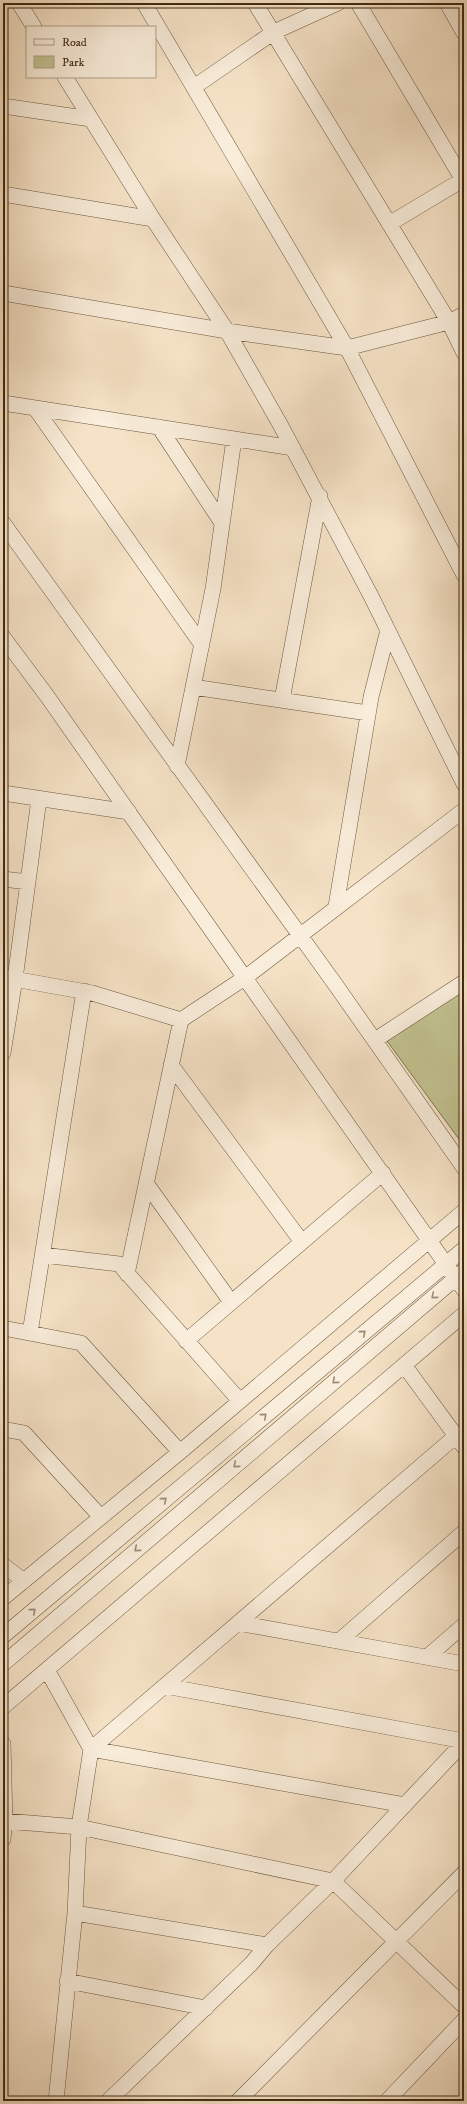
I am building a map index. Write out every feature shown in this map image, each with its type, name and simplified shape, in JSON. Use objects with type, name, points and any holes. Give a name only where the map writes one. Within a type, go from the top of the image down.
[{"type":"street","points":[[19,3],[33,26]]},
{"type":"street","points":[[144,3],[347,348],[464,575]]},
{"type":"street","points":[[256,3],[449,322],[464,353]]},
{"type":"street","points":[[194,87],[274,32],[338,3]]},
{"type":"street","points":[[358,3],[464,180],[389,224]]},
{"type":"street","points":[[447,3],[464,33]]},
{"type":"street","points":[[66,78],[153,220],[227,332],[293,448],[320,496],[464,784]]},
{"type":"street","points":[[3,106],[91,119]]},
{"type":"street","points":[[3,194],[153,220]]},
{"type":"street","points":[[3,293],[227,332],[347,348],[449,322],[464,314]]},
{"type":"street","points":[[3,403],[293,448]]},
{"type":"street","points":[[35,408],[202,645]]},
{"type":"street","points":[[159,427],[222,523]]},
{"type":"street","points":[[177,766],[213,589],[234,439]]},
{"type":"street","points":[[282,700],[320,496]]},
{"type":"street","points":[[3,523],[300,935],[464,1168]]},
{"type":"street","points":[[336,906],[368,713],[388,630]]},
{"type":"street","points":[[3,637],[129,812],[383,1173],[445,1264],[461,1280],[3,1664]]},
{"type":"street","points":[[193,687],[368,713]]},
{"type":"street","points":[[3,794],[129,812]]},
{"type":"street","points":[[3,1053],[9,978],[28,882],[39,799]]},
{"type":"street","points":[[127,1274],[181,1020],[246,978],[336,906],[464,810]]},
{"type":"street","points":[[3,879],[28,882]]},
{"type":"street","points":[[9,978],[84,991],[181,1020]]},
{"type":"street","points":[[375,1040],[464,982]]},
{"type":"street","points":[[30,1333],[84,991]]},
{"type":"street","points":[[171,1065],[302,1242]]},
{"type":"street","points":[[186,1341],[383,1173]]},
{"type":"street","points":[[146,1183],[232,1302]]},
{"type":"street","points":[[3,1598],[100,1516],[180,1452],[464,1211]]},
{"type":"street","points":[[3,1636],[464,1249]]},
{"type":"street","points":[[42,1254],[118,1264],[240,1401]]},
{"type":"street","points":[[3,1707],[464,1314]]},
{"type":"street","points":[[3,1328],[81,1343],[180,1452]]},
{"type":"street","points":[[91,1749],[238,1623],[460,1441],[404,1365]]},
{"type":"street","points":[[3,1429],[24,1433],[100,1516]]},
{"type":"street","points":[[339,1641],[464,1532]]},
{"type":"street","points":[[3,1565],[24,1580]]},
{"type":"street","points":[[238,1623],[464,1664]]},
{"type":"street","points":[[427,1657],[464,1625]]},
{"type":"street","points":[[47,1670],[91,1749],[79,1827],[75,1913],[56,2101]]},
{"type":"street","points":[[165,1686],[464,1742]]},
{"type":"street","points":[[108,2101],[206,2008],[332,1881],[405,1806],[464,1742]]},
{"type":"street","points":[[3,1744],[5,1821],[3,1839]]},
{"type":"street","points":[[91,1749],[405,1806]]},
{"type":"street","points":[[5,1821],[79,1827],[332,1881],[464,2006]]},
{"type":"street","points":[[238,2101],[464,1873]]},
{"type":"street","points":[[75,1913],[267,1945]]},
{"type":"street","points":[[67,1981],[206,2008]]},
{"type":"street","points":[[387,2101],[464,2020]]},
{"type":"green space","points":[[464,991],[464,1146],[387,1041]]}]
